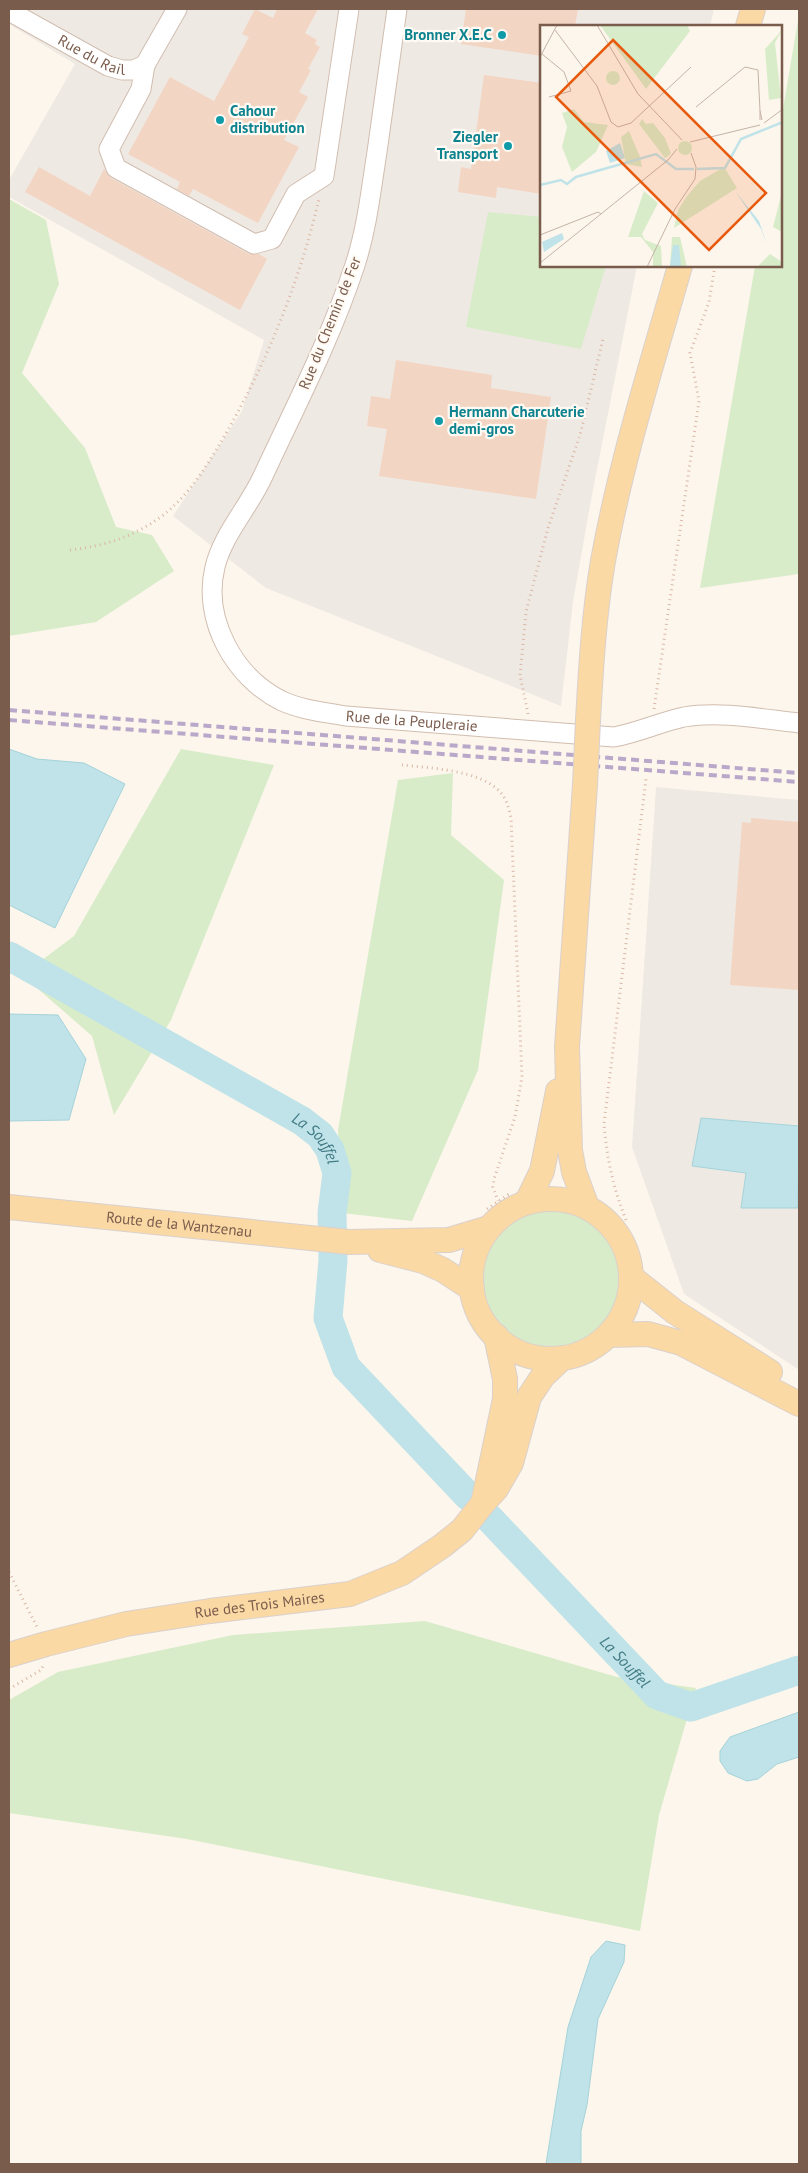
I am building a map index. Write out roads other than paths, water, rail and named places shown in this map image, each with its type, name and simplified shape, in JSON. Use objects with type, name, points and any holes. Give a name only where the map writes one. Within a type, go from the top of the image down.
[{"type":"main road","points":[[748,25],[753,9]]},
{"type":"main road","points":[[587,1207],[574,1172],[570,1150],[567,1047],[592,654],[603,562],[618,490],[679,268]]},
{"type":"main road","points":[[519,1197],[568,1200],[587,1207],[602,1216],[614,1228],[623,1243],[629,1259],[631,1276],[626,1308],[619,1322],[608,1335],[588,1350],[562,1358],[544,1358],[527,1355],[510,1347],[496,1336],[480,1314],[472,1289],[472,1267],[486,1220],[506,1212],[519,1197],[542,1171],[567,1047]]},
{"type":"main road","name":"Route de la Wantzenau","points":[[9,1207],[349,1242],[450,1240],[486,1220]]},
{"type":"main road","name":"Route de la Wantzenau","points":[[349,1242],[422,1261],[443,1270],[472,1289]]},
{"type":"main road","points":[[631,1276],[675,1312],[799,1391]]},
{"type":"main road","points":[[608,1335],[648,1334],[681,1343],[799,1404]]},
{"type":"main road","name":"Rue des Trois Maires","points":[[484,1502],[505,1399],[506,1379],[496,1336]]},
{"type":"main road","name":"Rue des Trois Maires","points":[[9,1655],[126,1624],[210,1611],[350,1594],[402,1573],[462,1530],[496,1489],[505,1476],[511,1462],[529,1397],[544,1376],[562,1358]]},
{"type":"street","name":"Rue du Rail","points":[[9,11],[108,66],[122,70],[134,70],[145,65],[176,9]]},
{"type":"street","points":[[145,65],[141,89],[109,149],[116,168],[254,244],[272,239],[296,194],[324,176],[349,9]]},
{"type":"street","name":"Rue du Chemin de Fer","points":[[261,481],[338,312],[362,243],[397,9]]},
{"type":"street","name":"Rue de la Peupleraie","points":[[261,481],[222,548],[215,567],[213,586],[214,609],[223,640],[230,653],[264,691],[284,701],[305,709],[346,716],[614,737],[668,721],[696,716],[799,723]]},
{"type":"water","points":[[9,749],[37,759],[84,763],[125,784],[55,928],[9,905]]},
{"type":"water","points":[[9,1014],[58,1015],[86,1059],[69,1120],[9,1121]]},
{"type":"water","points":[[701,1118],[799,1126],[798,1208],[741,1208],[746,1173],[692,1166]]},
{"type":"water","points":[[799,1712],[799,1757],[777,1764],[758,1779],[747,1781],[728,1773],[720,1761],[720,1751],[730,1737]]},
{"type":"water","points":[[606,1941],[625,1945],[624,1962],[598,2019],[587,2105],[581,2131],[581,2164],[546,2164],[568,2027],[591,1957]]},
{"type":"waterway","name":"La Souffel","points":[[9,956],[302,1121],[320,1135],[330,1150],[337,1173],[332,1213],[333,1260],[328,1318],[346,1367],[468,1496]]},
{"type":"waterway","name":"La Souffel","points":[[489,1518],[657,1695],[691,1707],[799,1670]]},
{"type":"railway","points":[[9,710],[799,773]]},
{"type":"railway","points":[[9,720],[799,782]]},
{"type":"place","name":"Bronner X.E.C","points":[[502,35]]},
{"type":"place","name":"Cahour distribution","points":[[220,120]]},
{"type":"place","name":"Ziegler Transport","points":[[508,146]]},
{"type":"place","name":"Hermann Charcuterie demi-gros","points":[[439,421]]}]
